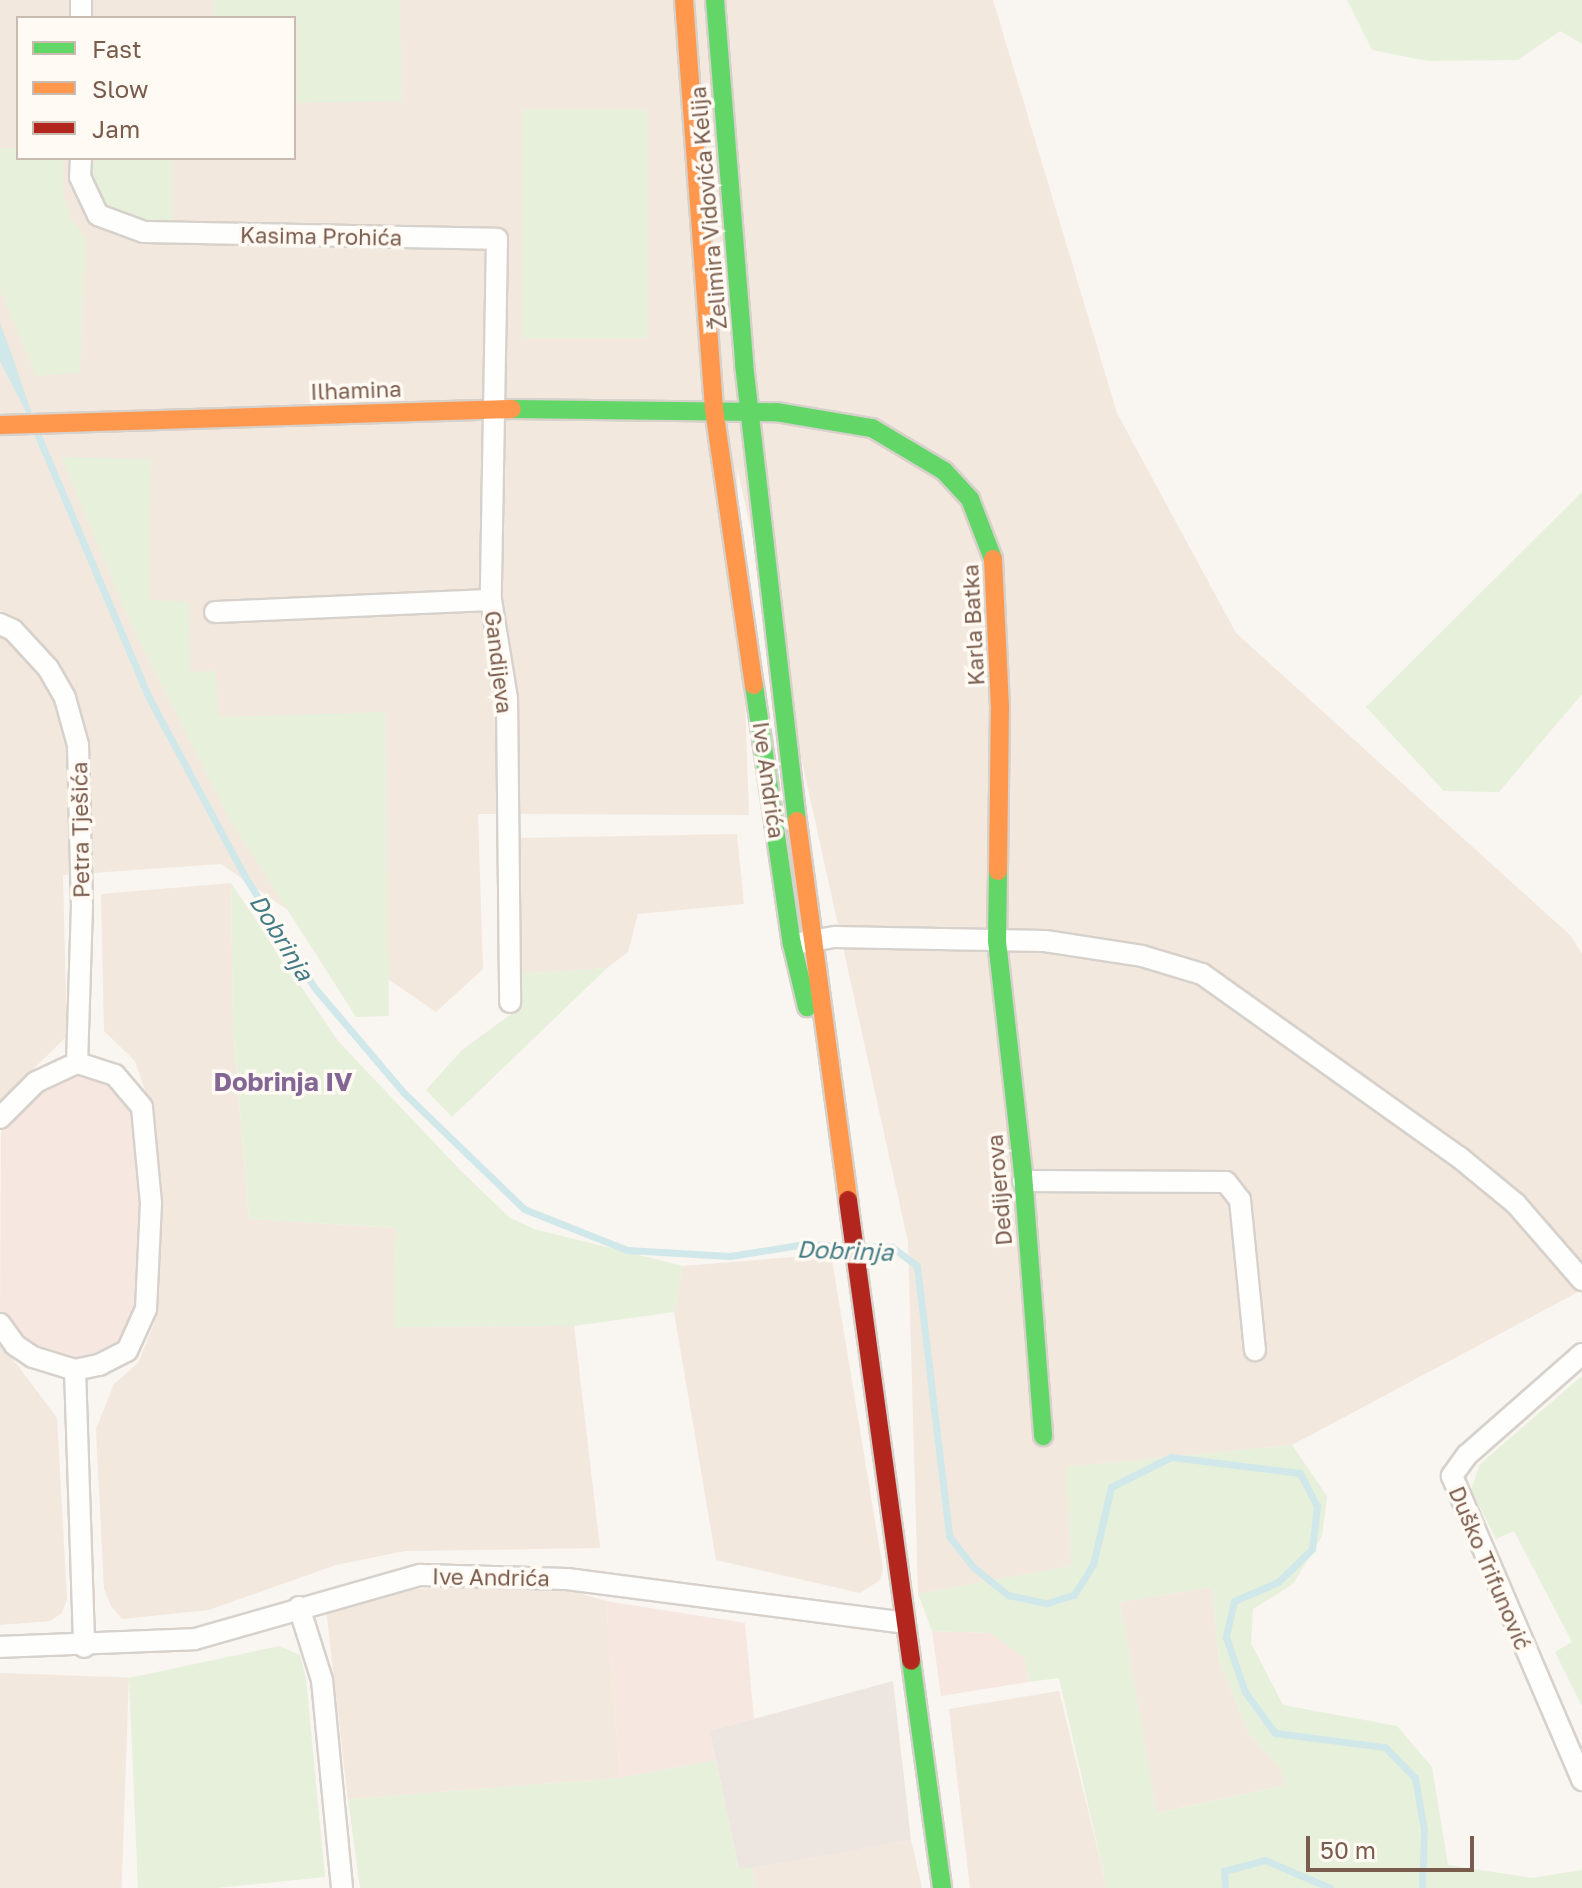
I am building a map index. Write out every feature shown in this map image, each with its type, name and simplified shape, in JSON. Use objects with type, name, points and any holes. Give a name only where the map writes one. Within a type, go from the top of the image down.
[{"type":"main road","name":"Želimira Vidovića Kelija","points":[[684,0],[714,409]]},
{"type":"main road","name":"Želimira Vidovića Kelija","points":[[715,0],[750,411]]},
{"type":"main road","name":"Ilhamina","points":[[0,425],[493,409],[714,409]]},
{"type":"main road","name":"Karla Batka","points":[[714,409],[872,428],[944,471],[970,499],[993,548],[1000,706],[997,941]]},
{"type":"main road","name":"Ive Andrića","points":[[714,409],[792,944],[840,1148]]},
{"type":"main road","name":"Ive Andrića","points":[[750,411],[840,1148],[942,1888]]},
{"type":"main road","name":"Dedijerova","points":[[997,941],[1023,1181],[1043,1436]]},
{"type":"street","name":"Kasima Prohića","points":[[81,160],[80,177],[98,215],[144,232],[497,239],[493,409]]},
{"type":"street","points":[[491,600],[493,409]]},
{"type":"street","name":"Gandijeva","points":[[215,612],[491,600],[507,699],[510,1002]]},
{"type":"street","name":"Petra Tješića","points":[[0,624],[13,630],[48,668],[65,698],[78,745],[82,905],[77,1063]]},
{"type":"street","points":[[792,944],[814,941],[997,941],[1098,947],[1202,974],[1459,1157],[1516,1204],[1582,1280]]},
{"type":"street","points":[[0,1118],[36,1082],[77,1063],[115,1075],[142,1107],[151,1264],[146,1309],[134,1342],[115,1360],[75,1370],[33,1357],[15,1345],[0,1324]]},
{"type":"street","points":[[1023,1181],[1226,1182],[1240,1200],[1255,1350]]},
{"type":"street","name":"Duško Trifunović","points":[[1582,1354],[1467,1455],[1452,1476],[1582,1780]]},
{"type":"street","points":[[75,1370],[84,1647]]},
{"type":"street","name":"Ive Andrića","points":[[0,1647],[84,1647],[195,1639],[391,1581],[470,1575],[589,1582],[904,1623]]},
{"type":"street","points":[[299,1607],[322,1680],[342,1888]]},
{"type":"shaded area","points":[[0,0],[993,0],[1117,413],[1236,633],[1570,935],[1582,954],[1582,1290],[1292,1445],[1067,1467],[1072,1566],[918,1594],[908,1242],[737,467],[749,815],[478,814],[483,969],[436,1012],[221,864],[63,875],[67,1036],[0,1102]]},
{"type":"shaded area","points":[[737,834],[744,904],[638,914],[628,952],[607,968],[517,974],[517,838]]},
{"type":"shaded area","points":[[231,883],[233,1027],[249,1219],[396,1228],[395,1327],[574,1326],[600,1548],[405,1551],[336,1565],[209,1610],[122,1619],[111,1606],[104,1589],[96,1429],[114,1384],[138,1363],[155,1321],[160,1260],[156,1123],[135,1061],[104,1031],[101,894]]},
{"type":"shaded area","points":[[74,1071],[113,1082],[139,1117],[144,1284],[139,1316],[123,1341],[77,1360],[20,1341],[0,1312],[1,1130],[17,1103]]},
{"type":"shaded area","points":[[831,1254],[883,1569],[880,1580],[860,1593],[716,1560],[674,1312],[683,1266]]},
{"type":"shaded area","points":[[0,1342],[57,1418],[67,1599],[62,1613],[50,1621],[0,1625]]},
{"type":"shaded area","points":[[1212,1587],[1219,1660],[1248,1732],[1281,1770],[1286,1785],[1156,1813],[1120,1602]]},
{"type":"shaded area","points":[[401,1590],[572,1591],[606,1601],[620,1778],[348,1799],[326,1609]]},
{"type":"shaded area","points":[[606,1601],[745,1623],[754,1719],[710,1731],[716,1760],[620,1778]]},
{"type":"shaded area","points":[[932,1631],[990,1633],[1025,1658],[1028,1682],[941,1696]]},
{"type":"shaded area","points":[[0,1673],[129,1678],[122,1888],[0,1888]]},
{"type":"shaded area","points":[[893,1681],[911,1840],[739,1870],[710,1731]]},
{"type":"shaded area","points":[[1059,1691],[1107,1888],[970,1888],[949,1709]]},
{"type":"shaded area","points":[[911,1840],[922,1888],[756,1888],[752,1867]]},
{"type":"green space","points":[[214,0],[400,0],[402,101],[296,103],[296,16],[214,16]]},
{"type":"green space","points":[[1347,0],[1582,0],[1582,44],[1560,31],[1518,60],[1428,61],[1372,50]]},
{"type":"green space","points":[[523,109],[647,109],[647,338],[523,338]]},
{"type":"green space","points":[[0,148],[16,148],[16,160],[63,160],[63,194],[71,219],[86,238],[80,373],[36,376],[0,289]]},
{"type":"green space","points":[[98,160],[172,160],[172,224],[142,224],[106,210],[90,185],[91,166]]},
{"type":"green space","points":[[61,457],[151,459],[149,600],[189,602],[190,672],[216,671],[218,717],[386,712],[389,1016],[356,1017],[229,818],[131,624]]},
{"type":"green space","points":[[1582,492],[1582,694],[1499,792],[1444,791],[1366,707]]},
{"type":"green space","points":[[231,883],[338,1041],[461,1171],[510,1218],[534,1229],[683,1266],[674,1312],[574,1326],[394,1327],[396,1228],[249,1219],[233,1027]]},
{"type":"green space","points":[[607,968],[452,1117],[426,1090],[462,1050],[518,1009],[517,974]]},
{"type":"green space","points":[[1582,1376],[1582,1706],[1555,1652],[1572,1642],[1514,1531],[1496,1539],[1471,1490],[1480,1464]]},
{"type":"green space","points":[[1292,1445],[1327,1496],[1322,1536],[1293,1584],[1253,1609],[1251,1643],[1283,1705],[1397,1726],[1432,1767],[1448,1865],[1532,1878],[1582,1870],[1582,1888],[1107,1888],[1059,1678],[1028,1682],[1025,1658],[990,1633],[932,1631],[918,1594],[1071,1566],[1066,1467]],"holes":[[[1212,1587],[1219,1660],[1248,1732],[1281,1770],[1286,1785],[1157,1813],[1120,1602]]]},
{"type":"green space","points":[[279,1646],[300,1655],[306,1679],[325,1877],[217,1888],[138,1888],[129,1678]]},
{"type":"green space","points":[[716,1760],[739,1869],[752,1867],[756,1888],[360,1888],[348,1799],[620,1778]]},
{"type":"water","points":[[0,323],[12,355],[41,441],[0,361]]},
{"type":"waterway","name":"Dobrinja","points":[[37,433],[147,694],[244,875],[314,987],[404,1093],[524,1209],[627,1250],[730,1256],[805,1244],[848,1246]]},
{"type":"waterway","name":"Dobrinja","points":[[861,1246],[892,1247],[917,1266],[949,1536],[973,1567],[1008,1595],[1047,1603],[1074,1595],[1093,1565],[1111,1487],[1171,1457],[1300,1473],[1317,1506],[1312,1549],[1278,1582],[1234,1601],[1226,1637],[1245,1692],[1275,1733],[1385,1747],[1415,1778],[1424,1830],[1422,1888]]},
{"type":"waterway","name":"Dobrinja","points":[[1225,1888],[1224,1871],[1265,1860],[1330,1888]]},
{"type":"traffic: fast","points":[[715,0],[744,364],[797,821]]},
{"type":"traffic: fast","points":[[512,409],[776,412],[872,428],[944,471],[970,499],[993,559]]},
{"type":"traffic: fast","points":[[754,685],[792,944],[807,1007]]},
{"type":"traffic: fast","points":[[998,871],[997,941],[1023,1174],[1043,1436]]},
{"type":"traffic: fast","points":[[911,1661],[942,1888]]},
{"type":"traffic: slow","points":[[684,0],[714,409],[754,685]]},
{"type":"traffic: slow","points":[[0,425],[512,409]]},
{"type":"traffic: slow","points":[[993,559],[1000,706],[998,871]]},
{"type":"traffic: slow","points":[[797,821],[848,1200]]},
{"type":"traffic: jam","points":[[848,1200],[911,1661]]},
{"type":"district","name":"Dobrinja IV","points":[[283,1082]]}]
